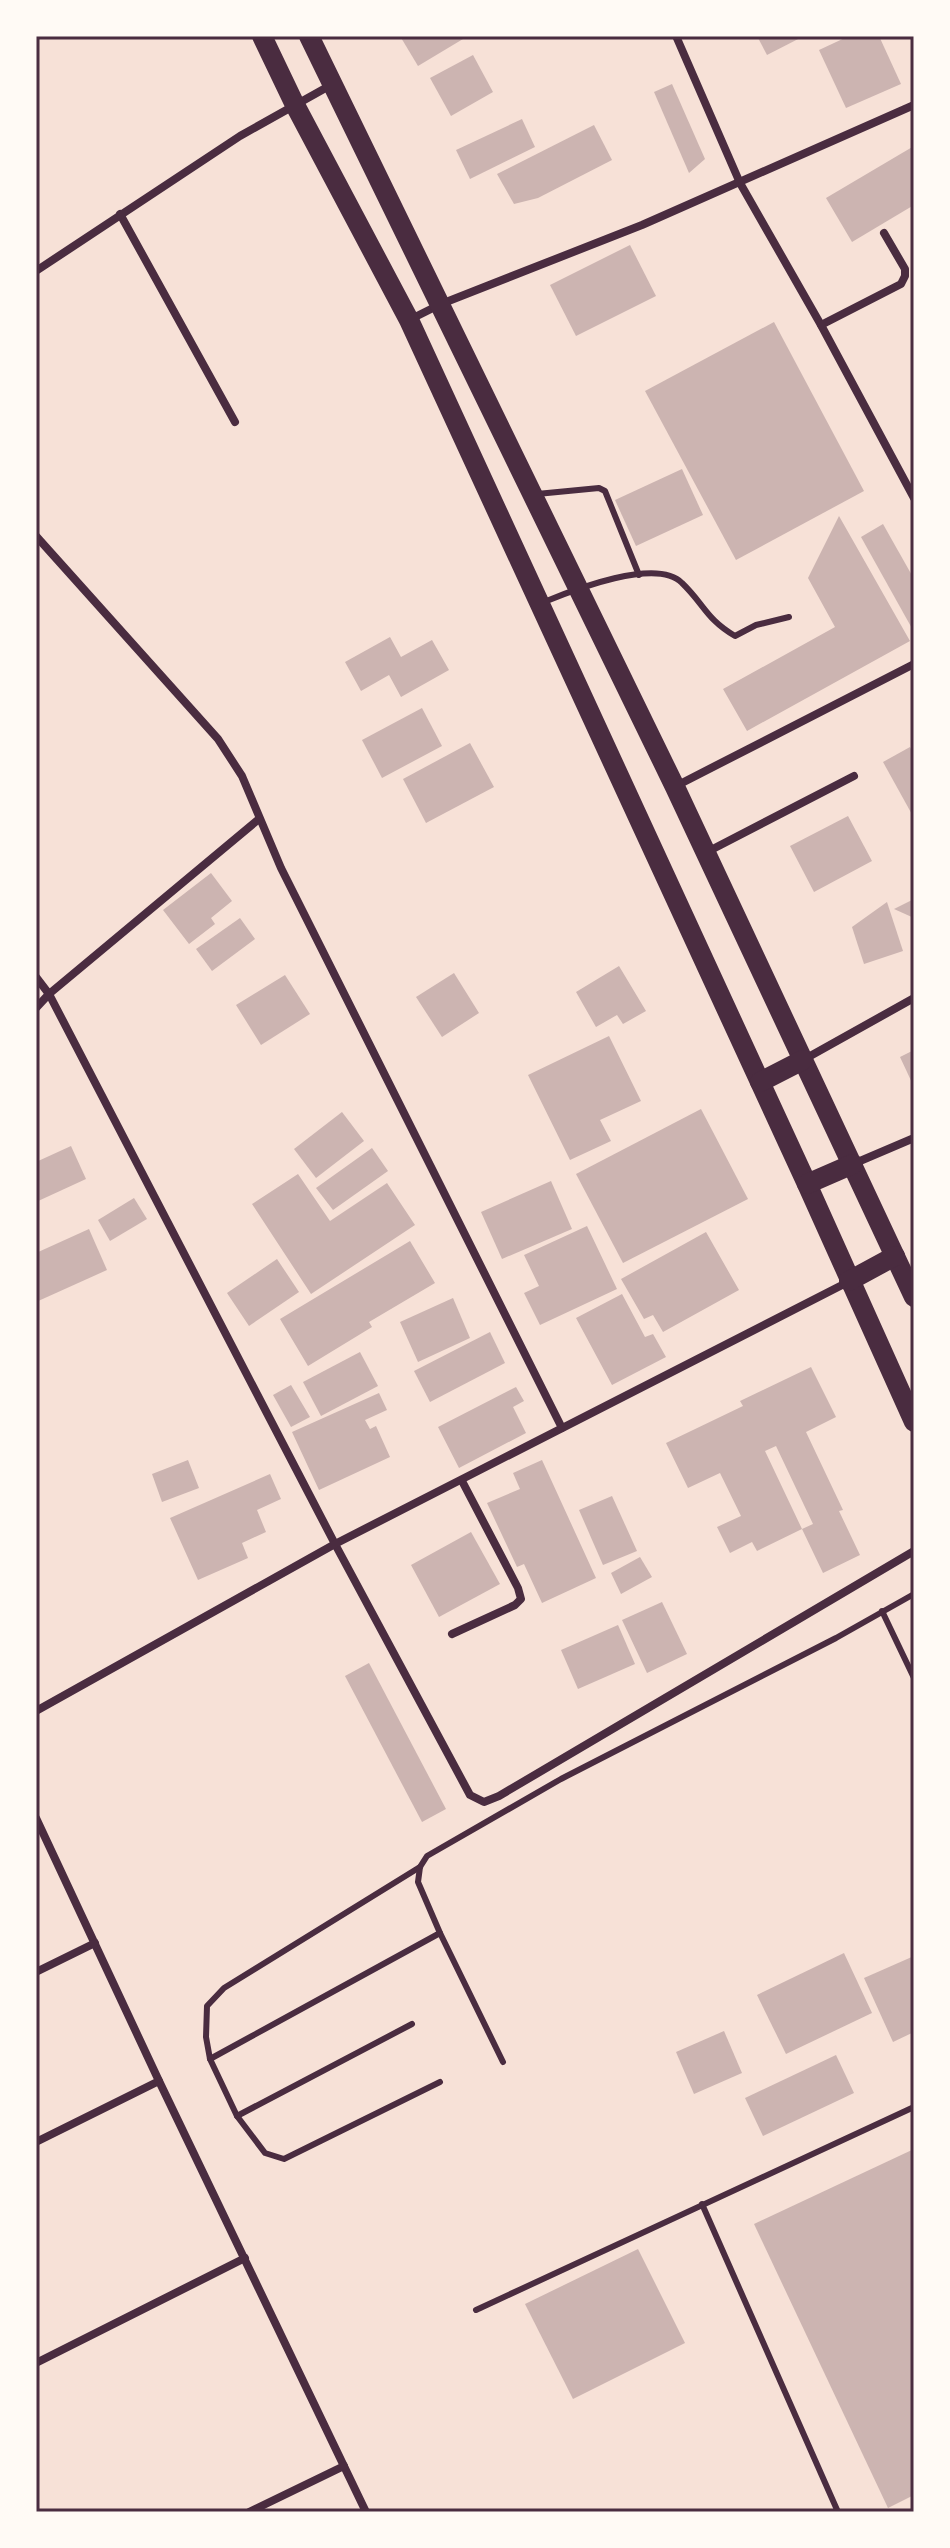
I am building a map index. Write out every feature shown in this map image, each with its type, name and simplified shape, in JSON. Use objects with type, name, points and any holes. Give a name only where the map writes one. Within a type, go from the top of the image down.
[{"type":"main road","points":[[262,36],[286,109],[409,320],[849,1281],[909,1398],[914,1422]]},
{"type":"main road","points":[[309,36],[675,787],[914,1297]]},
{"type":"main road","points":[[760,1082],[803,1060]]},
{"type":"main road","points":[[807,1184],[853,1164]]},
{"type":"main road","points":[[849,1281],[895,1256]]},
{"type":"street","points":[[676,36],[740,183],[914,498]]},
{"type":"street","points":[[36,271],[240,136],[331,85]]},
{"type":"street","points":[[409,320],[441,304],[740,183],[914,105]]},
{"type":"street","points":[[120,214],[235,422]]},
{"type":"street","points":[[821,325],[901,284],[905,269],[884,233]]},
{"type":"street","points":[[36,536],[218,739],[242,776],[281,868],[562,1428]]},
{"type":"street","points":[[675,787],[914,664]]},
{"type":"street","points":[[706,852],[854,776]]},
{"type":"street","points":[[36,1008],[259,819]]},
{"type":"street","points":[[36,977],[49,994],[335,1544],[470,1795],[484,1802],[499,1796],[914,1551]]},
{"type":"street","points":[[803,1060],[914,998]]},
{"type":"street","points":[[853,1164],[914,1138]]},
{"type":"street","points":[[36,1711],[335,1544],[849,1281]]},
{"type":"street","points":[[452,1634],[515,1605],[521,1599],[462,1481]]},
{"type":"street","points":[[36,1818],[366,2512]]},
{"type":"street","points":[[36,1972],[95,1943]]},
{"type":"street","points":[[36,2142],[159,2081]]},
{"type":"street","points":[[36,2363],[245,2258]]},
{"type":"street","points":[[249,2512],[344,2466]]},
{"type":"lane","points":[[533,495],[599,488],[605,491],[639,575]]},
{"type":"lane","points":[[541,604],[617,577],[666,573],[680,580],[716,624],[735,636],[756,625],[789,617]]},
{"type":"lane","points":[[503,2062],[418,1882],[420,1867],[427,1856],[548,1787],[914,1594]]},
{"type":"lane","points":[[882,1611],[914,1678]]},
{"type":"lane","points":[[420,1867],[224,1988],[207,2006],[206,2037],[210,2059],[237,2116],[265,2153],[284,2159],[440,2082]]},
{"type":"lane","points":[[210,2059],[440,1933]]},
{"type":"lane","points":[[237,2116],[412,2024]]},
{"type":"lane","points":[[476,2310],[914,2107]]},
{"type":"lane","points":[[702,2204],[838,2512]]},
{"type":"building","points":[[400,36],[468,36],[418,66]]},
{"type":"building","points":[[757,36],[804,36],[767,55]]},
{"type":"building","points":[[849,36],[879,36],[901,84],[846,108],[819,50]]},
{"type":"building","points":[[473,55],[493,92],[451,116],[430,78]]},
{"type":"building","points":[[672,84],[705,159],[689,173],[654,92]]},
{"type":"building","points":[[522,119],[535,147],[470,179],[456,150]]},
{"type":"building","points":[[594,125],[612,160],[538,198],[514,204],[497,174]]},
{"type":"building","points":[[914,146],[914,205],[852,242],[826,198]]},
{"type":"building","points":[[630,245],[656,296],[576,336],[550,285]]},
{"type":"building","points":[[774,322],[864,491],[736,560],[645,391]]},
{"type":"building","points":[[682,469],[703,515],[636,546],[615,500]]},
{"type":"building","points":[[839,516],[910,641],[747,731],[723,689],[835,627],[808,578]]},
{"type":"building","points":[[883,524],[914,579],[914,632],[861,537]]},
{"type":"building","points":[[390,637],[401,657],[432,640],[449,670],[401,697],[389,675],[361,691],[345,662]]},
{"type":"building","points":[[422,708],[442,746],[382,778],[362,740]]},
{"type":"building","points":[[470,743],[494,787],[426,823],[403,779]]},
{"type":"building","points":[[910,747],[914,755],[914,818],[883,762]]},
{"type":"building","points":[[848,816],[872,861],[814,892],[790,846]]},
{"type":"building","points":[[211,873],[232,901],[211,918],[215,924],[189,944],[163,910]]},
{"type":"building","points":[[914,899],[914,918],[894,909]]},
{"type":"building","points":[[887,902],[903,951],[864,964],[852,927]]},
{"type":"building","points":[[240,918],[255,939],[212,971],[196,949]]},
{"type":"building","points":[[619,966],[646,1011],[623,1024],[617,1015],[596,1027],[576,992]]},
{"type":"building","points":[[454,973],[479,1013],[442,1037],[416,997]]},
{"type":"building","points":[[285,975],[310,1014],[261,1045],[236,1005]]},
{"type":"building","points":[[609,1036],[641,1101],[600,1120],[611,1141],[570,1160],[528,1075]]},
{"type":"building","points":[[914,1050],[914,1087],[900,1057]]},
{"type":"building","points":[[701,1109],[748,1199],[623,1263],[576,1174]]},
{"type":"building","points":[[342,1112],[364,1141],[316,1178],[294,1149]]},
{"type":"building","points":[[71,1146],[86,1179],[36,1202],[36,1162]]},
{"type":"building","points":[[372,1148],[388,1171],[333,1210],[316,1188]]},
{"type":"building","points":[[298,1174],[330,1221],[387,1183],[415,1225],[311,1294],[252,1204]]},
{"type":"building","points":[[551,1181],[572,1229],[502,1259],[481,1212]]},
{"type":"building","points":[[134,1198],[147,1219],[110,1241],[98,1220]]},
{"type":"building","points":[[587,1226],[617,1289],[540,1325],[524,1293],[539,1286],[524,1255]]},
{"type":"building","points":[[89,1229],[107,1270],[36,1302],[36,1253]]},
{"type":"building","points":[[706,1232],[739,1290],[663,1332],[653,1315],[644,1319],[621,1279]]},
{"type":"building","points":[[410,1241],[435,1283],[369,1322],[372,1327],[308,1366],[280,1319]]},
{"type":"building","points":[[277,1259],[299,1292],[249,1326],[227,1293]]},
{"type":"building","points":[[622,1294],[645,1337],[653,1334],[666,1357],[612,1385],[576,1318]]},
{"type":"building","points":[[453,1298],[470,1338],[418,1362],[400,1322]]},
{"type":"building","points":[[490,1332],[505,1363],[430,1402],[414,1371]]},
{"type":"building","points":[[360,1352],[378,1386],[321,1416],[303,1382]]},
{"type":"building","points":[[811,1367],[836,1417],[806,1432],[843,1510],[839,1511],[860,1555],[823,1573],[802,1529],[757,1551],[752,1542],[730,1553],[717,1527],[741,1516],[720,1473],[688,1488],[666,1443],[743,1406],[740,1401]],"holes":[[[776,1446],[813,1524],[802,1529],[765,1451]]]},
{"type":"building","points":[[291,1385],[310,1417],[291,1427],[273,1395]]},
{"type":"building","points":[[516,1387],[524,1401],[513,1407],[526,1433],[459,1468],[438,1427]]},
{"type":"building","points":[[379,1393],[387,1410],[365,1420],[370,1429],[376,1426],[390,1457],[319,1490],[292,1432]]},
{"type":"building","points":[[188,1460],[199,1488],[162,1502],[152,1474]]},
{"type":"building","points":[[542,1460],[596,1578],[542,1603],[524,1564],[517,1567],[487,1503],[520,1489],[513,1473]]},
{"type":"building","points":[[270,1474],[281,1499],[257,1510],[266,1532],[242,1543],[248,1558],[198,1580],[170,1518]]},
{"type":"building","points":[[612,1496],[637,1551],[603,1565],[579,1510]]},
{"type":"building","points":[[471,1532],[500,1584],[439,1617],[411,1565]]},
{"type":"building","points":[[640,1557],[652,1577],[621,1594],[611,1573]]},
{"type":"building","points":[[662,1602],[687,1654],[647,1673],[622,1620]]},
{"type":"building","points":[[618,1625],[635,1664],[578,1689],[561,1650]]},
{"type":"building","points":[[369,1663],[446,1809],[422,1822],[345,1676]]},
{"type":"building","points":[[844,1953],[872,2013],[786,2054],[757,1995]]},
{"type":"building","points":[[914,1956],[914,2032],[893,2042],[864,1978]]},
{"type":"building","points":[[724,2031],[742,2073],[694,2094],[676,2052]]},
{"type":"building","points":[[836,2055],[854,2093],[763,2136],[745,2098]]},
{"type":"building","points":[[914,2149],[914,2495],[888,2508],[754,2224]]},
{"type":"building","points":[[638,2249],[685,2343],[573,2399],[525,2304]]}]
